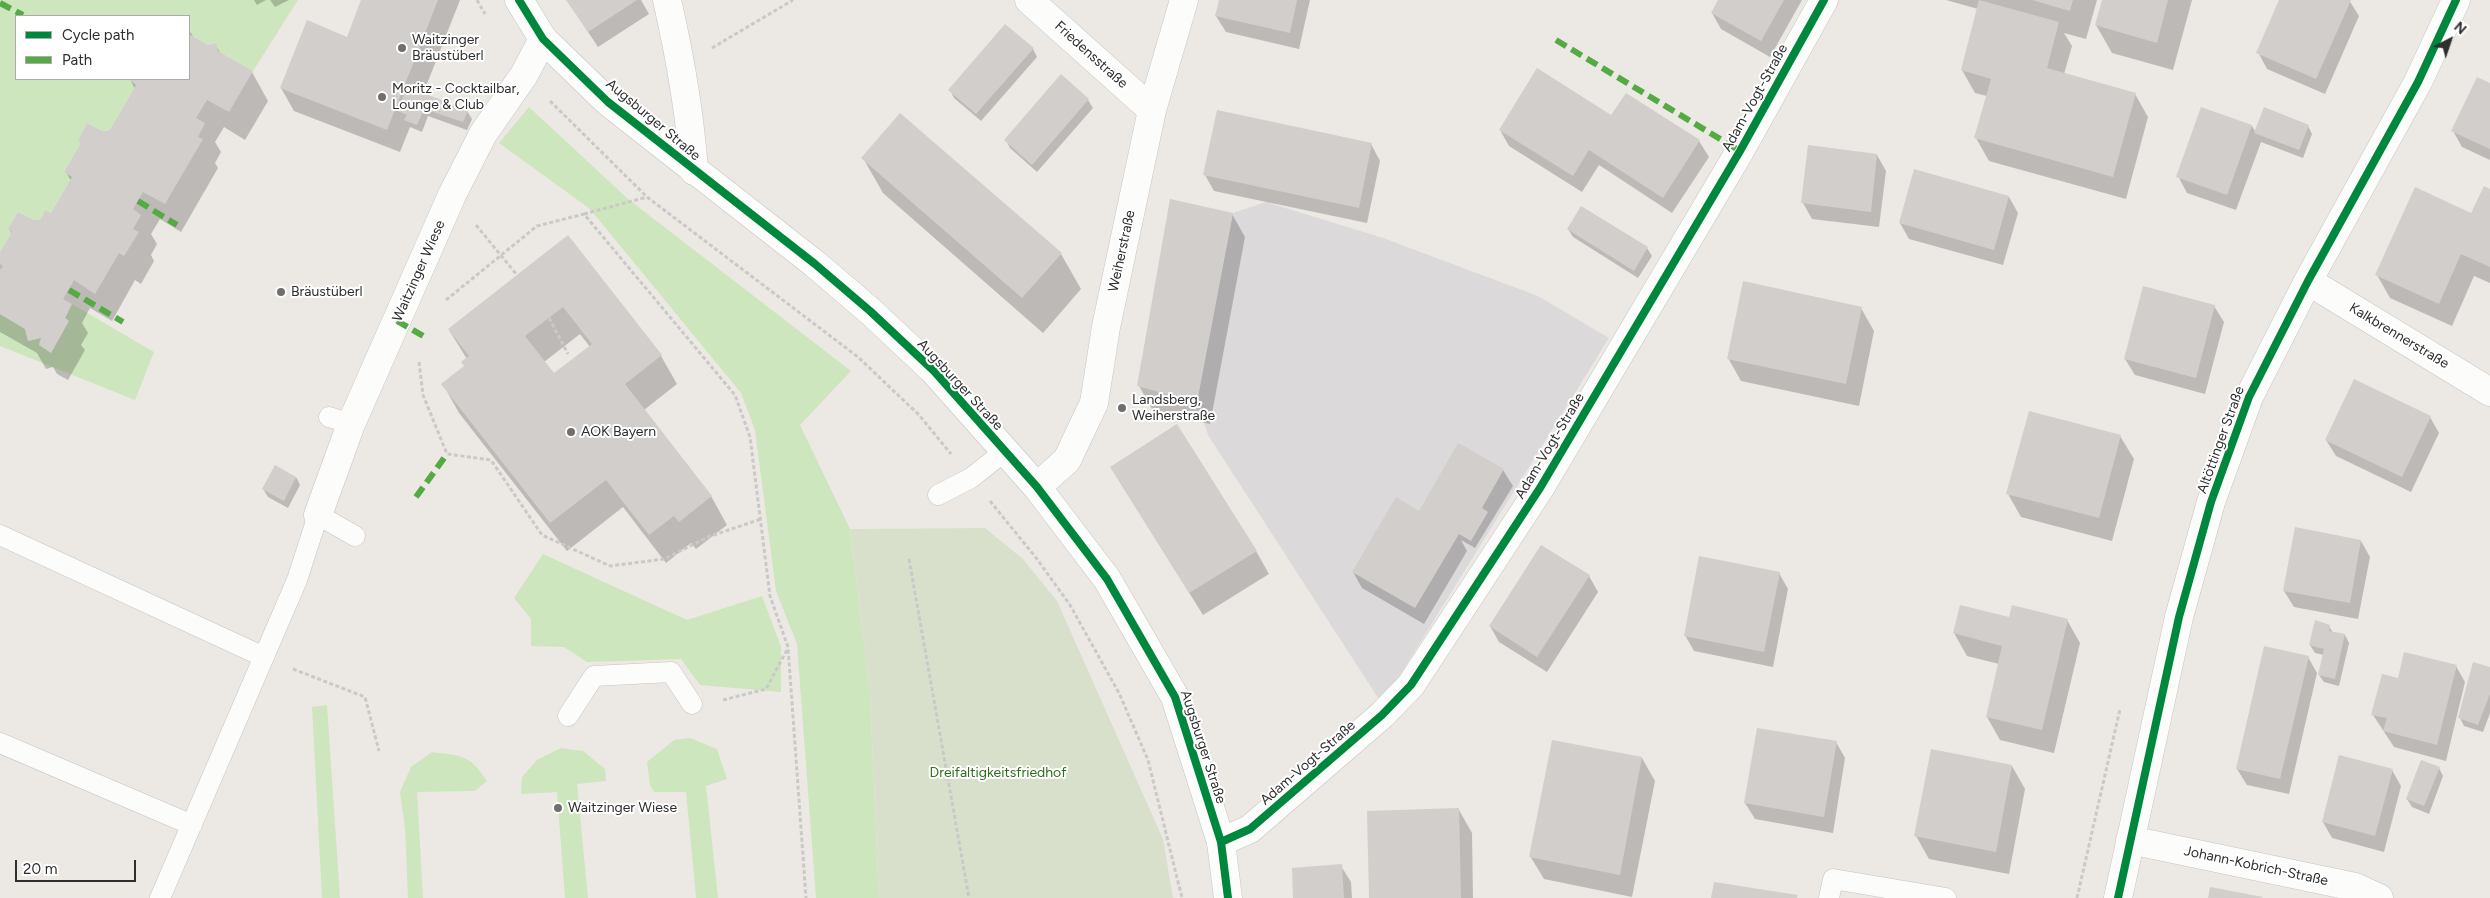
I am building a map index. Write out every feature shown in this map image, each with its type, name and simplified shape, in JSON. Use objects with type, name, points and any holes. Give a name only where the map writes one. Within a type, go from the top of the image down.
[{"type":"street","name":"Augsburger Straße","points":[[519,0],[543,39],[608,102],[815,264],[870,311],[934,371],[1037,487],[1107,579],[1175,697],[1221,842],[1228,898]]},
{"type":"street","points":[[667,0],[682,66],[691,129],[694,171]]},
{"type":"street","name":"Friedensstraße","points":[[1029,0],[1152,110]]},
{"type":"street","name":"Weiherstraße","points":[[1037,487],[1067,460],[1094,403],[1106,328],[1152,110],[1184,0]]},
{"type":"street","name":"Adam-Vogt-Straße","points":[[1221,842],[1250,829],[1382,715],[1411,685],[1540,488],[1740,151],[1824,0]]},
{"type":"street","name":"Altöttinger Straße","points":[[2118,898],[2179,617],[2211,502],[2249,397],[2308,281],[2418,82],[2456,0]]},
{"type":"street","name":"Waitzinger Wiese","points":[[318,515],[340,420],[483,134],[524,75],[543,39]]},
{"type":"street","name":"Kalkbrennerstraße","points":[[2308,281],[2490,392]]},
{"type":"street","name":"Johann-Kobrich-Straße","points":[[2130,840],[2356,887],[2379,898]]},
{"type":"lane","points":[[938,495],[971,478],[1005,451]]},
{"type":"lane","points":[[160,898],[298,580],[318,515],[355,536]]},
{"type":"lane","points":[[0,535],[264,657]]},
{"type":"lane","points":[[568,716],[594,676],[672,672],[692,704]]},
{"type":"lane","points":[[0,744],[192,825]]},
{"type":"lane","points":[[1828,898],[1833,880],[1946,898]]},
{"type":"path","points":[[477,0],[489,20]]},
{"type":"path","points":[[682,66],[793,0]]},
{"type":"path","points":[[524,75],[647,197],[858,357],[918,415],[1037,559],[1070,605],[1119,693],[1148,760],[1182,898]]},
{"type":"path","points":[[440,307],[444,301],[537,226],[647,197]]},
{"type":"path","points":[[584,214],[735,395],[750,437],[770,596],[788,647],[806,898]]},
{"type":"path","points":[[501,255],[517,275]]},
{"type":"path","points":[[549,318],[568,354]]},
{"type":"path","points":[[420,356],[418,365],[423,395],[447,454],[491,460],[542,536],[610,566],[664,559],[708,537],[760,519]]},
{"type":"path","points":[[909,559],[969,898]]},
{"type":"path","points":[[714,702],[766,689],[788,647]]},
{"type":"path","points":[[264,657],[365,697],[379,750]]},
{"type":"shaded area","points":[[1266,202],[1383,238],[1538,296],[1609,338],[1382,704],[1208,435],[1197,402],[1233,213]]},
{"type":"green space","points":[[0,0],[298,0],[253,71],[218,51],[215,43],[208,45],[190,35],[190,15],[15,15],[15,80],[130,80],[136,85],[110,130],[102,131],[87,123],[78,140],[81,143],[64,172],[72,177],[51,213],[45,210],[41,219],[34,220],[18,212],[8,229],[12,232],[0,252]]},
{"type":"green space","points":[[529,107],[628,199],[851,371],[800,425],[850,529],[870,692],[879,898],[816,898],[797,644],[776,591],[755,430],[741,393],[590,209],[499,143]]},
{"type":"green space","points":[[72,304],[154,352],[135,400],[0,346],[0,314],[25,329],[28,341],[41,338],[39,345],[51,352],[69,321],[65,318]]},
{"type":"green space","name":"Dreifaltigkeitsfriedhof","points":[[985,528],[1023,559],[1057,601],[1163,839],[1173,898],[879,898],[870,692],[850,529]]},
{"type":"green space","points":[[543,554],[687,620],[762,596],[781,647],[781,692],[700,685],[681,659],[587,662],[564,647],[531,646],[531,619],[514,598]]},
{"type":"green space","points":[[327,705],[340,898],[322,898],[312,707]]},
{"type":"green space","points":[[690,738],[717,749],[727,779],[706,786],[718,898],[696,898],[686,792],[654,792],[650,785],[647,762],[674,740]]},
{"type":"green space","points":[[561,748],[583,751],[605,769],[606,781],[577,784],[588,898],[565,898],[557,792],[521,794],[522,777],[537,760]]},
{"type":"green space","points":[[432,752],[451,754],[470,761],[487,781],[475,791],[417,792],[423,898],[408,898],[405,828],[400,792],[411,767]]},
{"type":"building","points":[[361,0],[438,0],[387,130],[280,88],[307,20],[347,37]]},
{"type":"building","points":[[566,0],[637,0],[588,32]]},
{"type":"building","points":[[1219,0],[1297,0],[1290,33],[1215,16]]},
{"type":"building","points":[[1718,0],[1784,0],[1761,41],[1711,13]]},
{"type":"building","points":[[1979,0],[2059,22],[2047,68],[2136,93],[2113,177],[1974,138],[1991,79],[1961,70]]},
{"type":"building","points":[[2032,0],[2073,0],[2070,11]]},
{"type":"building","points":[[2102,0],[2168,0],[2157,43],[2095,25]]},
{"type":"building","points":[[2279,0],[2351,0],[2316,79],[2256,53]]},
{"type":"building","points":[[1005,24],[1034,48],[976,114],[948,90]]},
{"type":"building","points":[[190,35],[208,45],[216,43],[218,51],[253,71],[229,112],[207,100],[196,118],[205,123],[198,137],[203,139],[165,204],[143,192],[133,209],[141,215],[133,229],[139,232],[124,256],[119,253],[95,294],[74,280],[63,299],[72,304],[65,318],[69,321],[51,353],[39,345],[41,338],[28,341],[25,329],[0,314],[0,270],[3,266],[0,264],[0,252],[12,232],[8,229],[18,212],[34,220],[41,219],[45,210],[51,213],[72,177],[64,172],[81,143],[78,140],[87,123],[102,131],[110,130],[136,85],[130,80],[190,80]]},
{"type":"building","points":[[1537,68],[1611,115],[1626,93],[1700,140],[1663,198],[1589,150],[1573,176],[1499,130]]},
{"type":"building","points":[[1061,74],[1089,99],[1032,165],[1004,140]]},
{"type":"building","points":[[2477,77],[2490,83],[2490,149],[2451,131]]},
{"type":"building","points":[[407,87],[468,110],[463,122],[424,109],[417,125],[404,120],[407,115],[398,111]]},
{"type":"building","points":[[2201,107],[2252,125],[2227,195],[2176,177]]},
{"type":"building","points":[[2264,107],[2309,125],[2299,150],[2254,133]]},
{"type":"building","points":[[1217,110],[1372,143],[1359,208],[1203,175]]},
{"type":"building","points":[[900,113],[1062,253],[1022,298],[861,158]]},
{"type":"building","points":[[1808,145],[1877,154],[1871,212],[1801,203]]},
{"type":"building","points":[[1914,169],[2009,196],[1994,250],[1899,223]]},
{"type":"building","points":[[2484,186],[2490,189],[2490,267],[2461,254],[2439,304],[2375,275],[2415,187],[2471,213]]},
{"type":"building","points":[[1170,199],[1233,213],[1197,402],[1137,386]]},
{"type":"building","points":[[1581,206],[1648,247],[1634,271],[1567,229]]},
{"type":"building","name":"AOK Bayern","points":[[568,235],[662,355],[625,384],[712,496],[679,522],[674,516],[649,535],[606,480],[550,523],[441,384],[464,366],[461,362],[469,356],[448,329]],"holes":[[[563,307],[592,344],[554,373],[525,336]]]},
{"type":"building","points":[[1743,281],[1862,307],[1846,384],[1727,359]]},
{"type":"building","points":[[2143,286],[2215,305],[2196,378],[2124,359]]},
{"type":"building","points":[[2354,379],[2431,416],[2402,477],[2325,440]]},
{"type":"building","points":[[2029,411],[2121,435],[2099,518],[2006,494]]},
{"type":"building","points":[[1177,424],[1257,551],[1189,593],[1110,467]]},
{"type":"building","points":[[1458,443],[1504,469],[1482,508],[1488,512],[1471,541],[1459,534],[1415,608],[1352,572],[1396,497],[1419,511]]},
{"type":"building","points":[[275,465],[296,477],[284,501],[262,489]]},
{"type":"building","points":[[2295,527],[2361,540],[2350,603],[2283,591]]},
{"type":"building","points":[[1541,545],[1590,575],[1537,657],[1489,626]]},
{"type":"building","points":[[1699,556],[1780,572],[1764,652],[1684,636]]},
{"type":"building","points":[[1960,605],[2009,617],[2012,605],[2068,619],[2042,730],[1986,717],[2002,646],[1953,633]]},
{"type":"building","points":[[2315,620],[2330,625],[2329,631],[2345,634],[2335,679],[2318,675],[2324,649],[2309,645]]},
{"type":"building","points":[[2264,646],[2309,656],[2280,779],[2236,769]]},
{"type":"building","points":[[2404,652],[2457,665],[2437,745],[2383,731],[2387,718],[2371,715],[2382,674],[2398,678]]},
{"type":"building","points":[[2473,662],[2490,667],[2490,694],[2478,725],[2458,718]]},
{"type":"building","points":[[1757,728],[1837,741],[1824,817],[1744,803]]},
{"type":"building","points":[[1552,740],[1642,757],[1620,875],[1529,857]]},
{"type":"building","points":[[1931,749],[2012,765],[1996,852],[1914,836]]},
{"type":"building","points":[[2339,755],[2393,769],[2375,836],[2322,822]]},
{"type":"building","points":[[2421,760],[2440,767],[2424,806],[2406,799]]},
{"type":"building","points":[[1459,808],[1461,898],[1369,898],[1367,811]]},
{"type":"building","points":[[1342,864],[1344,898],[1293,898],[1292,868]]},
{"type":"building","points":[[1714,882],[1798,895],[1797,898],[1711,898]]},
{"type":"building","points":[[2210,887],[2263,897],[2208,898]]},
{"type":"marked path","points":[[0,3],[23,15]]},
{"type":"marked path","points":[[1556,40],[1740,151]]},
{"type":"marked path","points":[[138,201],[177,225]]},
{"type":"marked path","points":[[69,290],[123,322]]},
{"type":"marked path","points":[[397,321],[425,337]]},
{"type":"marked path","points":[[416,497],[447,454]]},
{"type":"cycle path","points":[[519,0],[543,39],[608,102],[815,264],[870,311],[934,371],[1037,487],[1107,579],[1175,697],[1221,842],[1228,898]]},
{"type":"cycle path","points":[[1221,842],[1250,829],[1382,715],[1411,685],[1540,488],[1740,151],[1824,0]]},
{"type":"cycle path","points":[[2118,898],[2179,617],[2211,502],[2249,397],[2308,281],[2418,82],[2456,0]]},
{"type":"place","name":"Waitzinger Bräustüberl","points":[[402,48]]},
{"type":"place","name":"Moritz - Cocktailbar, Lounge & Club","points":[[382,97]]},
{"type":"place","name":"Bräustüberl","points":[[281,292]]},
{"type":"place","name":"Landsberg, Weiherstraße","points":[[1122,408]]},
{"type":"place","name":"AOK Bayern","points":[[571,432]]},
{"type":"place","name":"Waitzinger Wiese","points":[[558,808]]}]
